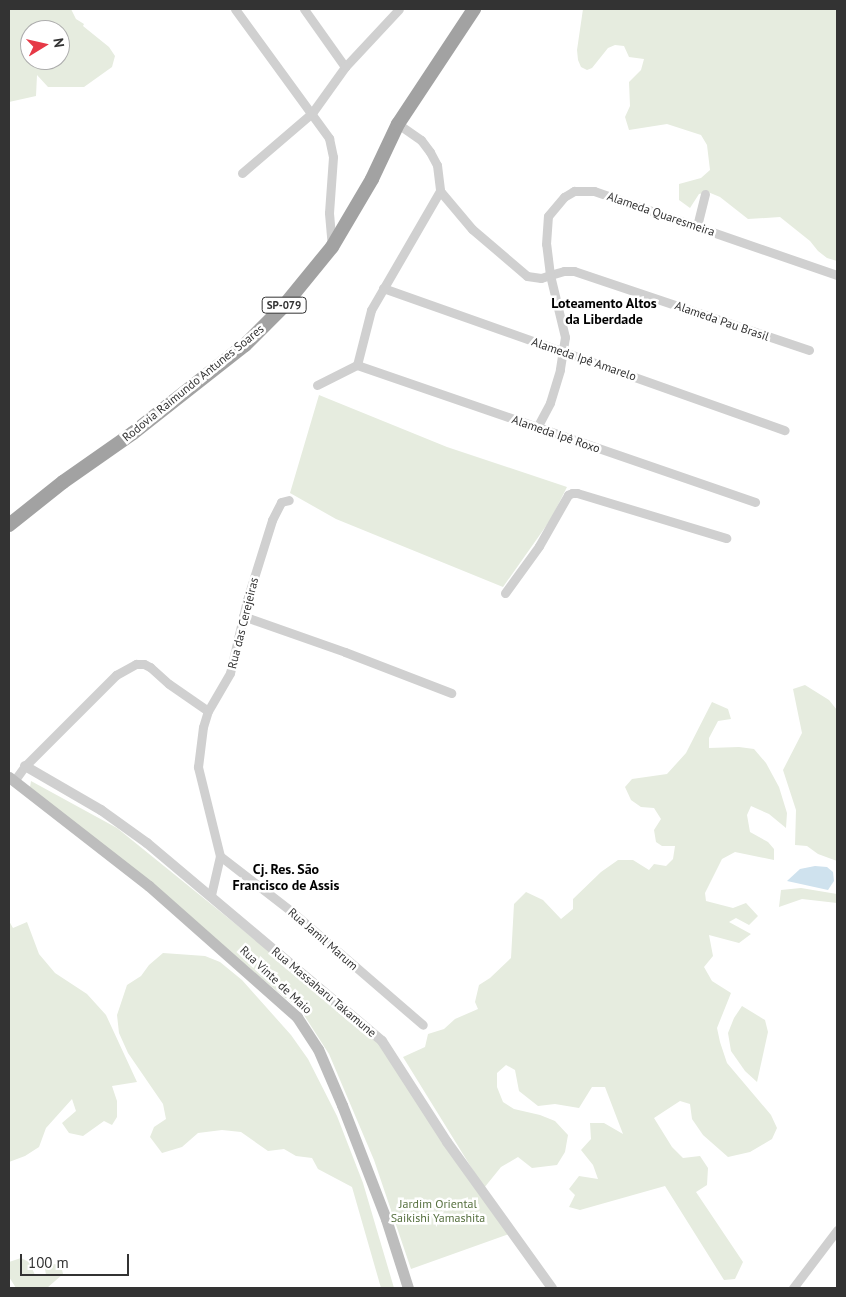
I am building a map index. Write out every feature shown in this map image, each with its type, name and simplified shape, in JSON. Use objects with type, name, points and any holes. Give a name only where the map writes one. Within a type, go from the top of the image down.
[{"type":"highway","name":"Rodovia Raimundo Antunes Soares","points":[[9,525],[63,482],[133,433],[245,345],[283,307],[332,247],[372,179],[398,124],[474,9]]},
{"type":"main road","name":"Rua Vinte de Maio","points":[[12,779],[149,886],[297,1017],[318,1049],[342,1106],[386,1219],[408,1288]]},
{"type":"street","points":[[236,9],[329,138],[332,146],[329,213],[332,247]]},
{"type":"street","points":[[304,9],[345,68]]},
{"type":"street","points":[[242,173],[312,113],[345,68],[399,9]]},
{"type":"street","points":[[317,385],[358,365],[370,310],[440,191],[437,165],[430,152],[421,140],[398,124]]},
{"type":"street","name":"Alameda Pau Brasil","points":[[440,191],[472,228],[516,269],[527,276],[541,278],[564,271],[574,271],[809,350]]},
{"type":"street","name":"Alameda Quaresmeira","points":[[537,427],[550,403],[564,353],[565,337],[550,275],[546,244],[548,216],[564,197],[574,191],[594,191],[837,275]]},
{"type":"street","points":[[696,226],[705,194]]},
{"type":"street","name":"Alameda Ipê Amarelo","points":[[383,288],[785,430]]},
{"type":"street","name":"Alameda Ipê Roxo","points":[[358,365],[755,502]]},
{"type":"street","points":[[505,593],[539,546],[568,495],[572,493],[726,538]]},
{"type":"street","name":"Rua das Cerejeiras","points":[[211,895],[220,856],[198,767],[199,749],[208,711],[230,673],[243,616],[272,520],[281,502],[289,500]]},
{"type":"street","points":[[243,616],[345,652],[451,693]]},
{"type":"street","points":[[12,779],[116,675],[136,664],[150,666],[169,684],[208,711]]},
{"type":"street","name":"Rua Massaharu Takamune","points":[[25,766],[114,819],[211,895],[382,1041],[452,1150],[552,1288]]},
{"type":"street","name":"Rua Jamil Marum","points":[[220,856],[291,911],[423,1025]]},
{"type":"street","points":[[793,1288],[837,1230]]},
{"type":"green space","points":[[9,9],[71,9],[76,19],[84,24],[83,26],[109,47],[115,56],[112,67],[84,87],[48,87],[37,75],[36,96],[9,102]]},
{"type":"green space","points":[[583,9],[837,9],[837,261],[827,258],[810,241],[780,217],[748,219],[720,197],[708,192],[699,194],[690,208],[679,200],[679,184],[701,178],[710,170],[707,145],[701,135],[667,124],[629,130],[625,117],[630,106],[629,82],[641,70],[644,59],[629,57],[624,46],[615,45],[608,48],[592,68],[587,70],[581,67],[577,50]]},
{"type":"green space","points":[[319,395],[447,447],[567,487],[551,519],[503,587],[336,519],[290,493]]},
{"type":"green space","points":[[805,685],[829,700],[837,710],[837,861],[818,854],[807,846],[795,845],[796,810],[783,770],[802,733],[793,689]]},
{"type":"green space","points":[[712,702],[728,709],[731,719],[718,721],[709,738],[709,748],[739,747],[754,749],[766,763],[779,787],[787,813],[786,828],[769,814],[751,806],[747,815],[750,832],[768,842],[774,849],[774,860],[735,852],[722,859],[705,893],[706,901],[733,908],[746,903],[758,916],[749,925],[736,918],[729,922],[751,934],[739,943],[709,935],[713,956],[704,967],[712,981],[731,993],[717,1028],[727,1063],[771,1115],[777,1128],[772,1139],[750,1152],[728,1157],[703,1135],[692,1119],[690,1104],[680,1101],[654,1118],[672,1147],[683,1158],[700,1156],[708,1168],[707,1185],[696,1192],[743,1262],[735,1279],[724,1280],[665,1186],[580,1210],[569,1207],[575,1195],[569,1189],[579,1176],[598,1179],[593,1165],[581,1150],[591,1139],[590,1123],[604,1123],[623,1134],[605,1087],[592,1087],[579,1108],[555,1104],[538,1106],[519,1091],[515,1070],[506,1065],[497,1073],[497,1087],[503,1102],[514,1109],[540,1115],[555,1121],[568,1135],[565,1152],[557,1165],[532,1168],[518,1157],[501,1167],[484,1188],[403,1057],[425,1047],[428,1034],[444,1029],[455,1019],[478,1009],[475,1002],[479,985],[490,978],[511,958],[514,904],[526,892],[543,900],[561,919],[573,909],[573,899],[601,872],[618,860],[633,860],[649,870],[654,864],[666,866],[673,859],[675,846],[662,846],[656,842],[654,830],[661,819],[654,808],[641,807],[631,800],[625,787],[632,779],[667,774],[686,753]]},
{"type":"green space","name":"Jardim Oriental Saikishi Yamashita","points":[[31,781],[117,828],[380,1041],[509,1234],[411,1269],[374,1160],[329,1054],[302,1012],[30,787]]},
{"type":"green space","points":[[801,888],[837,894],[837,903],[802,899],[779,907],[781,890]]},
{"type":"green space","points":[[9,921],[13,928],[27,922],[39,954],[55,973],[87,994],[106,1015],[137,1082],[112,1086],[117,1101],[117,1117],[112,1125],[104,1121],[83,1136],[69,1133],[62,1123],[76,1111],[72,1099],[46,1128],[39,1147],[25,1156],[9,1162]]},
{"type":"green space","points":[[163,953],[205,956],[220,962],[242,980],[291,1035],[308,1059],[337,1116],[363,1183],[394,1288],[381,1288],[352,1187],[318,1169],[312,1158],[296,1156],[284,1149],[268,1151],[241,1132],[222,1130],[198,1133],[182,1147],[162,1153],[150,1137],[154,1127],[166,1119],[163,1104],[128,1053],[119,1033],[117,1015],[127,985],[141,976],[149,965]]},
{"type":"green space","points":[[742,1006],[765,1020],[768,1032],[757,1082],[745,1071],[731,1051],[728,1033],[734,1018]]},
{"type":"green space","points":[[21,1258],[29,1262],[35,1275],[46,1275],[45,1269],[53,1264],[61,1265],[63,1274],[47,1288],[16,1288],[9,1277],[9,1262]]},
{"type":"water","points":[[815,866],[827,867],[833,872],[834,881],[828,890],[787,881],[800,869]]},
{"type":"district","name":"Loteamento Altos da Liberdade","points":[[604,312]]},
{"type":"district","name":"Cj. Res. São Francisco de Assis","points":[[286,878]]}]
